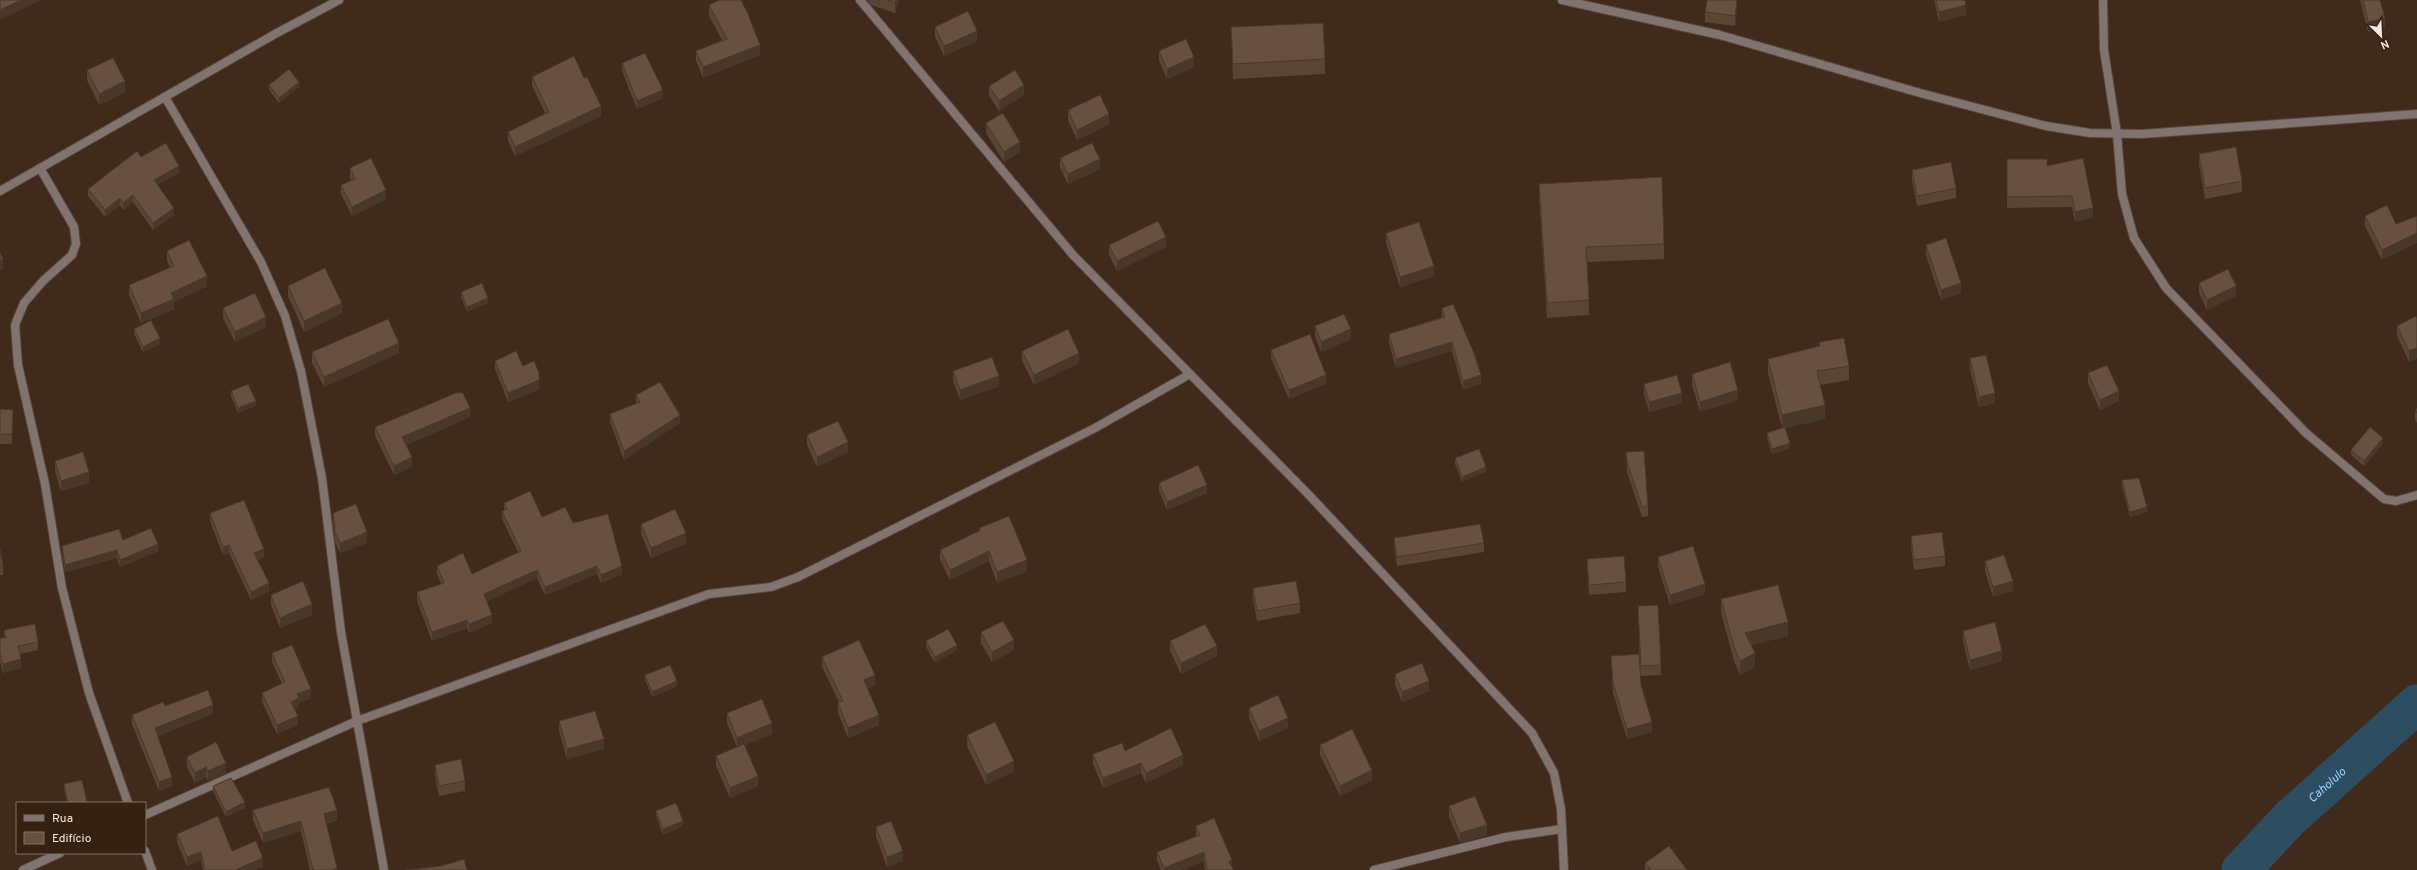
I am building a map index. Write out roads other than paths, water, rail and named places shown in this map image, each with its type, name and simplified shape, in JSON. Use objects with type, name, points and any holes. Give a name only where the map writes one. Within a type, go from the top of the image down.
[{"type":"street","points":[[0,191],[339,0]]},
{"type":"street","points":[[860,0],[1073,255],[1309,495],[1532,733],[1554,773],[1561,809],[1564,870]]},
{"type":"street","points":[[1562,0],[1720,35],[1920,93],[2046,126],[2090,134],[2165,133],[2417,114]]},
{"type":"street","points":[[2103,0],[2104,50],[2117,134],[2122,194],[2134,238],[2166,288],[2306,433],[2384,499],[2396,501],[2417,495]]},
{"type":"street","points":[[165,97],[261,262],[285,316],[301,371],[322,478],[341,632],[384,870]]},
{"type":"street","points":[[40,168],[74,227],[76,244],[72,255],[43,281],[24,303],[15,325],[18,365],[45,484],[62,588],[90,693],[128,802]]},
{"type":"street","points":[[146,815],[356,721],[709,594],[771,587],[798,577],[1095,428],[1190,374]]},
{"type":"street","points":[[1374,870],[1506,837],[1562,829]]},
{"type":"street","points":[[23,870],[58,854]]},
{"type":"street","points":[[146,854],[152,870]]},
{"type":"waterway","name":"Caholulo","points":[[2241,870],[2289,819],[2417,704]]}]
